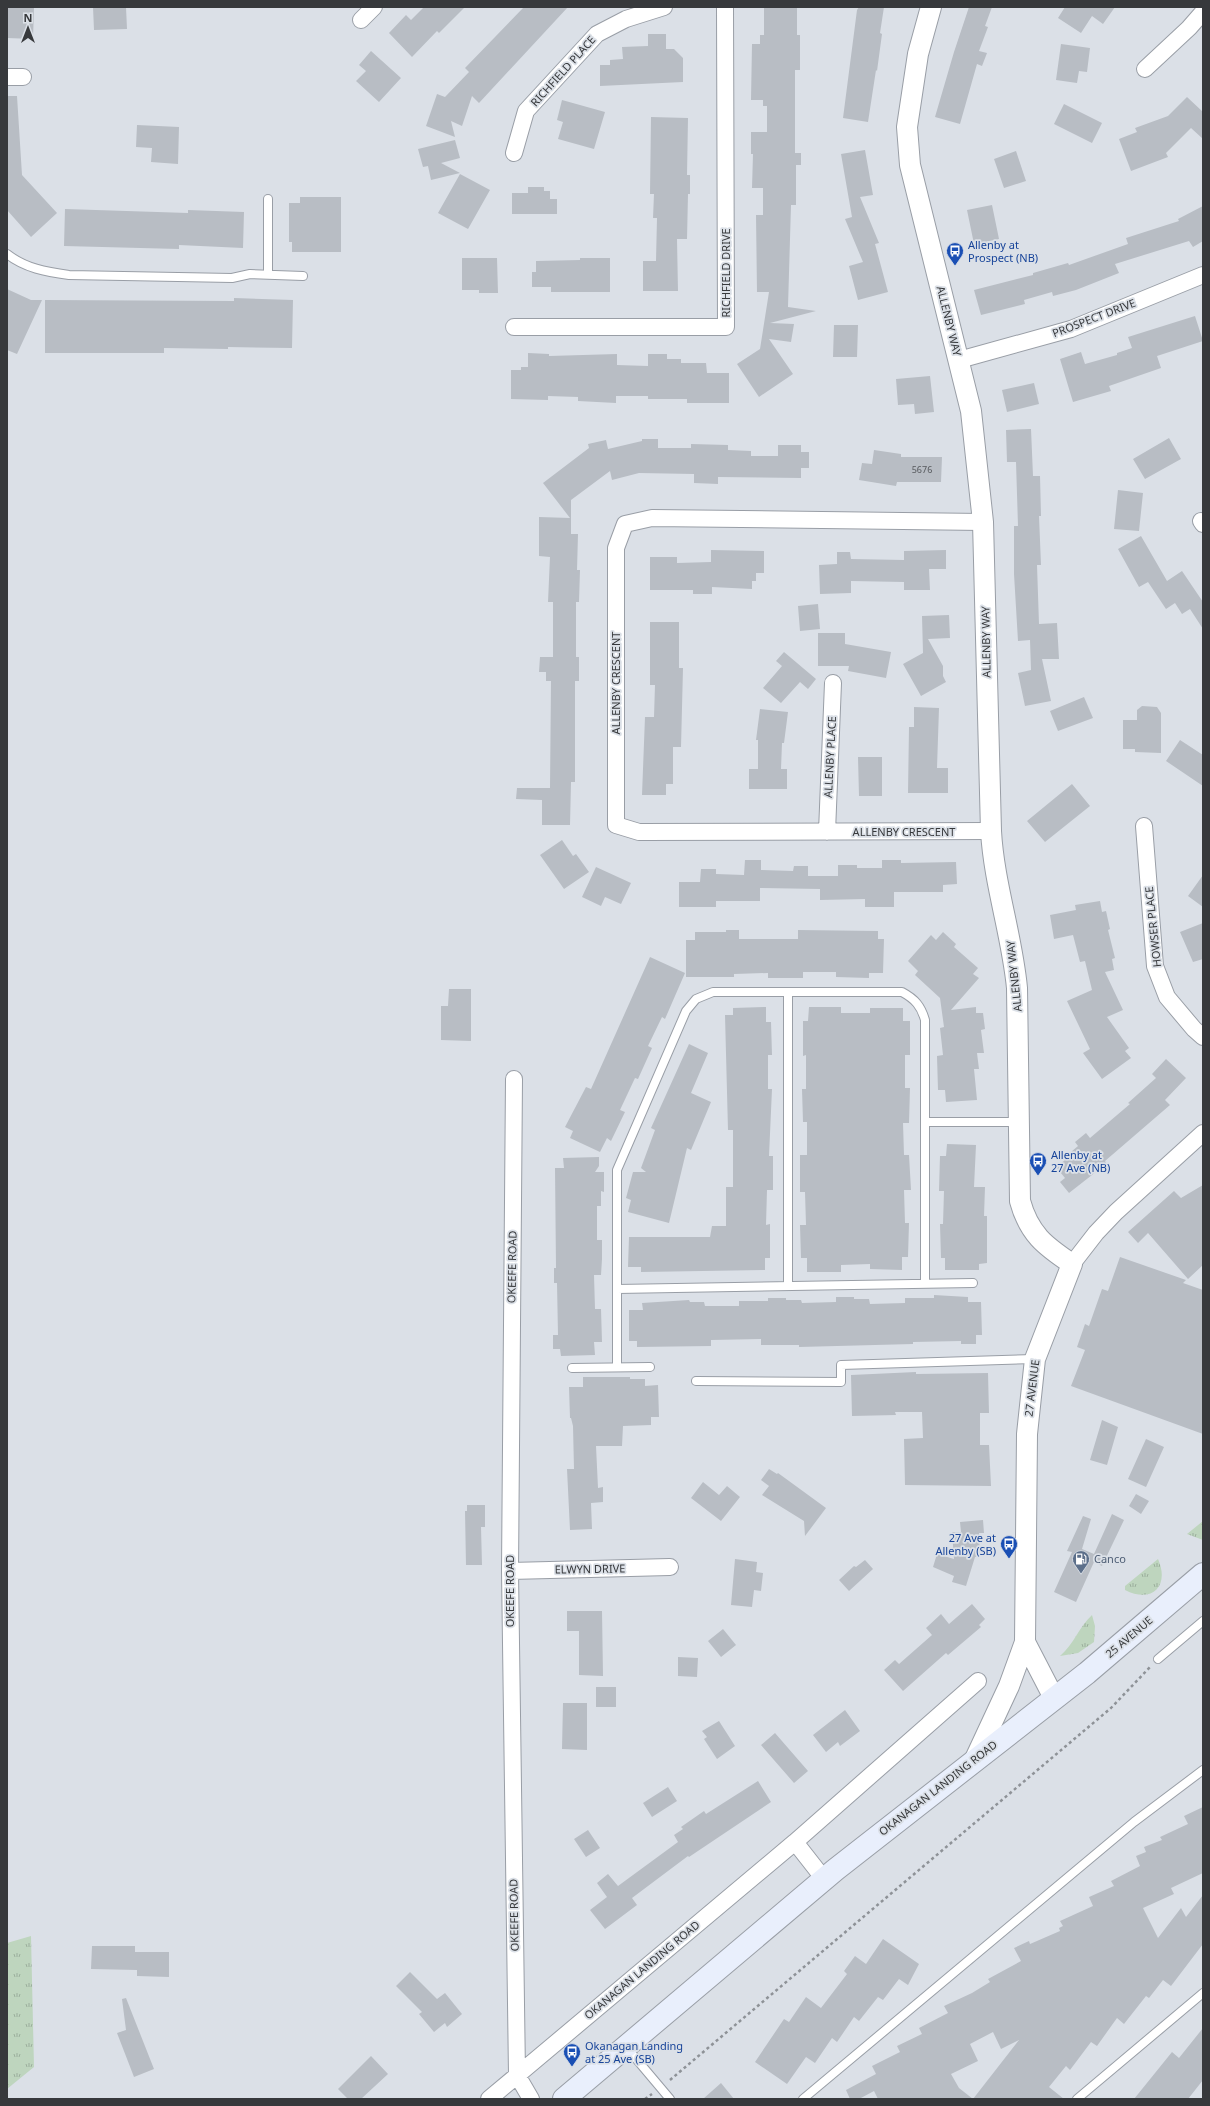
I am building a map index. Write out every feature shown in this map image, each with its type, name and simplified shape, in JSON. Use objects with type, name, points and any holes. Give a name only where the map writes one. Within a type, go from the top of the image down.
[{"type":"main road","name":"25 AVENUE","points":[[1054,1698],[1087,1673],[1203,1574]]},
{"type":"main road","name":"OKANAGAN LANDING ROAD","points":[[564,2099],[824,1879],[1054,1698]]},
{"type":"street","points":[[361,20],[374,7]]},
{"type":"street","name":"RICHFIELD PLACE","points":[[514,153],[526,111],[597,34],[626,19],[664,7]]},
{"type":"street","name":"RICHFIELD DRIVE","points":[[514,327],[726,327],[725,7]]},
{"type":"street","name":"ALLENBY WAY","points":[[931,7],[918,54],[907,127],[910,166],[971,411],[983,522],[992,859],[1013,954],[1017,988],[1018,1172],[1020,1201],[1031,1229],[1040,1240],[1050,1250],[1072,1264]]},
{"type":"street","points":[[1144,69],[1189,28],[1203,12]]},
{"type":"street","points":[[7,77],[23,77]]},
{"type":"street","name":"PROSPECT DRIVE","points":[[959,360],[1071,329],[1203,275]]},
{"type":"street","name":"ALLENBY CRESCENT","points":[[983,522],[652,518],[625,524],[616,548],[616,826],[639,832],[991,831]]},
{"type":"street","name":"ALLENBY PLACE","points":[[827,832],[834,683]]},
{"type":"street","name":"HOWSER PLACE","points":[[1144,826],[1155,966],[1167,997],[1194,1030],[1203,1037]]},
{"type":"street","name":"OKEEFE ROAD","points":[[514,1079],[510,1571],[516,2075]]},
{"type":"street","name":"27 AVENUE","points":[[1054,1698],[1024,1642],[1027,1434],[1035,1359],[1072,1264],[1096,1233],[1116,1212],[1203,1133]]},
{"type":"street","name":"ELWYN DRIVE","points":[[510,1571],[670,1567]]},
{"type":"street","points":[[975,1759],[1009,1686],[1024,1642]]},
{"type":"street","name":"OKANAGAN LANDING ROAD","points":[[489,2099],[795,1842],[978,1682]]},
{"type":"street","points":[[795,1842],[824,1879]]},
{"type":"street","points":[[516,2075],[531,2099]]},
{"type":"lane","points":[[268,199],[268,274]]},
{"type":"lane","points":[[7,254],[15,260],[46,272],[69,275],[232,278],[250,274],[302,276]]},
{"type":"lane","points":[[617,1367],[617,1170],[686,1011],[696,999],[713,992],[902,992],[918,1002],[925,1020],[925,1283]]},
{"type":"lane","points":[[788,992],[788,1285]]},
{"type":"lane","points":[[925,1122],[1018,1122]]},
{"type":"lane","points":[[617,1289],[973,1283]]},
{"type":"lane","points":[[696,1381],[840,1382],[841,1365],[1035,1359]]},
{"type":"lane","points":[[572,1368],[650,1367]]},
{"type":"lane","points":[[1158,1659],[1203,1621]]},
{"type":"lane","points":[[803,2099],[1134,1822],[1203,1770]]},
{"type":"lane","points":[[1077,2099],[1203,1993]]},
{"type":"lane","points":[[626,2046],[670,2099]]},
{"type":"path","points":[[645,2099],[661,2088],[1111,1708],[1158,1659]]},
{"type":"green space","points":[[1203,1521],[1203,1540],[1187,1534]]},
{"type":"green space","points":[[1158,1559],[1162,1577],[1156,1590],[1143,1595],[1125,1590],[1125,1586]]},
{"type":"green space","points":[[1092,1615],[1095,1626],[1094,1642],[1078,1653],[1060,1656],[1069,1646],[1083,1625]]},
{"type":"green space","points":[[31,1936],[34,2067],[7,2089],[7,1943]]},
{"type":"building","points":[[7,7],[34,7],[33,39],[7,38]]},
{"type":"building","points":[[93,7],[126,7],[127,29],[94,30]]},
{"type":"building","points":[[424,7],[465,7],[439,33],[437,31],[412,57],[389,33],[406,15],[411,20]]},
{"type":"building","points":[[524,7],[568,7],[479,103],[472,96],[462,126],[451,121],[455,137],[426,126],[437,94],[445,97],[469,72],[465,68]]},
{"type":"building","points":[[764,7],[797,7],[797,35],[800,35],[800,70],[795,70],[795,153],[801,153],[801,165],[796,165],[796,205],[791,205],[788,307],[816,311],[770,323],[794,324],[791,342],[769,339],[793,374],[759,397],[737,364],[760,349],[769,292],[757,292],[756,215],[763,215],[763,188],[752,188],[753,154],[751,154],[751,132],[767,132],[767,106],[763,106],[763,100],[751,100],[752,44],[760,44],[760,35],[764,35]]},
{"type":"building","points":[[859,7],[884,7],[877,71],[876,70],[868,122],[843,118],[857,10]]},
{"type":"building","points":[[969,7],[992,7],[985,26],[988,27],[979,51],[987,53],[982,66],[977,64],[960,124],[935,117]]},
{"type":"building","points":[[1065,7],[1115,7],[1103,24],[1092,16],[1081,33],[1058,18]]},
{"type":"building","points":[[648,34],[666,34],[666,49],[674,49],[683,58],[683,82],[600,86],[600,65],[610,65],[610,60],[623,59],[622,47],[648,46]]},
{"type":"building","points":[[1061,44],[1090,48],[1087,72],[1079,71],[1077,83],[1056,80]]},
{"type":"building","points":[[371,51],[401,78],[379,102],[356,81],[366,71],[359,65]]},
{"type":"building","points":[[7,96],[17,96],[22,175],[57,213],[31,237],[7,210]]},
{"type":"building","points":[[1187,97],[1203,112],[1203,139],[1191,128],[1166,153],[1168,157],[1131,171],[1119,139],[1137,132],[1135,128],[1168,116]]},
{"type":"building","points":[[562,100],[605,112],[594,149],[558,139],[563,122],[557,120]]},
{"type":"building","points":[[1064,104],[1102,123],[1092,143],[1054,124]]},
{"type":"building","points":[[651,117],[688,118],[687,175],[690,175],[690,194],[688,194],[687,239],[677,239],[678,291],[643,291],[643,261],[656,261],[657,218],[653,218],[654,194],[650,194]]},
{"type":"building","points":[[137,125],[179,127],[178,164],[151,162],[152,148],[136,147]]},
{"type":"building","points":[[455,140],[460,158],[441,163],[460,173],[431,180],[428,166],[423,167],[418,149]]},
{"type":"building","points":[[865,150],[873,195],[860,197],[879,243],[875,244],[888,292],[858,300],[849,266],[863,262],[845,219],[852,217],[841,154]]},
{"type":"building","points":[[1016,151],[1026,181],[1004,188],[994,159]]},
{"type":"building","points":[[460,174],[490,190],[468,229],[438,213]]},
{"type":"building","points":[[528,187],[544,187],[544,191],[550,191],[550,199],[557,199],[557,214],[512,214],[512,193],[528,193]]},
{"type":"building","points":[[300,197],[341,197],[341,252],[292,252],[292,242],[289,242],[289,203],[300,203]]},
{"type":"building","points":[[992,205],[999,239],[974,244],[967,210]]},
{"type":"building","points":[[1203,206],[1203,241],[1193,247],[1189,241],[1115,264],[1119,273],[1076,290],[1053,296],[1052,292],[1024,300],[1025,304],[981,315],[974,290],[1033,275],[1033,273],[1068,263],[1069,265],[1128,244],[1126,238],[1179,221],[1178,219]]},
{"type":"building","points":[[65,209],[188,213],[188,210],[244,212],[243,248],[179,245],[179,249],[64,246]]},
{"type":"building","points":[[462,258],[497,258],[498,293],[479,293],[479,290],[462,290]]},
{"type":"building","points":[[580,258],[610,258],[610,292],[551,292],[551,287],[532,287],[532,272],[536,272],[536,261],[580,260]]},
{"type":"building","points":[[7,289],[31,300],[42,300],[17,354],[7,350]]},
{"type":"building","points":[[234,298],[293,300],[292,348],[164,348],[164,353],[45,353],[45,300],[234,301]]},
{"type":"building","points":[[1195,316],[1203,341],[1157,356],[1161,368],[1109,386],[1111,391],[1073,402],[1060,359],[1081,352],[1085,364],[1117,355],[1117,353],[1132,348],[1128,337]]},
{"type":"building","points":[[834,325],[858,325],[857,357],[833,357]]},
{"type":"building","points":[[528,353],[549,354],[549,356],[617,354],[617,365],[648,366],[648,354],[667,354],[667,359],[681,359],[681,363],[706,363],[707,373],[729,373],[729,403],[687,403],[687,399],[648,399],[648,396],[616,396],[616,403],[578,401],[578,397],[548,396],[548,400],[511,399],[511,370],[521,370],[521,367],[528,367]]},
{"type":"building","points":[[930,376],[934,412],[915,414],[914,404],[898,405],[896,379]]},
{"type":"building","points":[[1034,383],[1039,404],[1007,412],[1002,390]]},
{"type":"building","points":[[1031,429],[1033,476],[1040,476],[1041,516],[1039,516],[1041,565],[1037,565],[1039,624],[1057,623],[1059,659],[1042,659],[1051,701],[1025,706],[1018,673],[1031,670],[1030,640],[1018,641],[1014,574],[1014,526],[1018,526],[1016,462],[1007,462],[1006,430]]},
{"type":"building","points":[[1169,438],[1181,459],[1145,479],[1133,459]]},
{"type":"building","points":[[642,439],[658,439],[658,448],[691,448],[691,444],[728,445],[728,450],[751,451],[751,456],[778,456],[778,445],[801,445],[801,452],[809,452],[809,468],[801,468],[801,478],[718,477],[718,484],[694,483],[694,474],[639,473],[612,480],[610,471],[571,500],[571,534],[578,534],[577,570],[580,570],[579,602],[576,602],[576,657],[579,657],[579,681],[575,681],[575,782],[571,782],[570,825],[542,825],[542,800],[516,799],[517,788],[550,788],[551,681],[546,681],[546,672],[539,672],[540,657],[553,657],[553,602],[548,602],[550,557],[539,556],[539,517],[570,518],[543,483],[589,448],[588,444],[606,440],[608,449],[642,441]]},
{"type":"building","points":[[874,450],[901,454],[901,457],[942,457],[941,482],[897,482],[896,486],[859,480],[862,463],[872,464]]},
{"type":"building","points":[[1118,490],[1143,493],[1139,531],[1114,529]]},
{"type":"building","points":[[1141,536],[1167,581],[1182,571],[1203,602],[1203,629],[1190,609],[1182,614],[1175,603],[1166,609],[1148,582],[1139,587],[1118,549]]},
{"type":"building","points":[[711,550],[764,551],[764,573],[756,573],[756,581],[752,581],[752,589],[712,587],[712,594],[693,594],[693,590],[650,590],[650,557],[677,557],[677,563],[711,562]]},
{"type":"building","points":[[946,550],[946,569],[929,569],[930,590],[904,590],[904,582],[851,581],[851,593],[820,594],[819,565],[837,564],[837,552],[850,552],[851,559],[904,560],[904,551]]},
{"type":"building","points":[[818,604],[820,629],[800,631],[798,606]]},
{"type":"building","points":[[949,615],[950,638],[928,639],[943,666],[943,676],[946,682],[921,696],[903,664],[923,653],[922,616]]},
{"type":"building","points":[[650,622],[679,622],[679,668],[683,668],[681,747],[673,747],[673,784],[666,784],[666,795],[642,795],[645,717],[654,717],[655,685],[650,685]]},
{"type":"building","points":[[818,633],[845,633],[845,644],[891,652],[886,678],[848,671],[849,666],[818,666]]},
{"type":"building","points":[[784,652],[816,679],[808,689],[800,682],[781,703],[763,688],[782,666],[776,661]]},
{"type":"building","points":[[1084,697],[1093,718],[1058,731],[1050,711]]},
{"type":"building","points":[[1142,706],[1157,707],[1161,713],[1161,753],[1135,752],[1135,749],[1123,749],[1123,720],[1137,720],[1137,710]]},
{"type":"building","points":[[914,707],[939,708],[937,768],[948,768],[948,793],[908,793],[909,727],[914,727]]},
{"type":"building","points":[[760,709],[788,712],[784,743],[782,743],[781,769],[787,769],[787,789],[749,789],[749,769],[758,769],[758,740],[756,740]]},
{"type":"building","points":[[1180,740],[1203,755],[1203,786],[1166,761]]},
{"type":"building","points":[[858,757],[882,757],[882,796],[859,796]]},
{"type":"building","points":[[1072,784],[1090,806],[1045,842],[1027,821]]},
{"type":"building","points":[[562,840],[573,856],[576,854],[589,872],[564,889],[540,855]]},
{"type":"building","points":[[745,860],[761,860],[761,870],[793,871],[794,866],[808,866],[808,876],[838,876],[838,865],[857,865],[857,868],[882,868],[882,860],[901,860],[901,863],[956,862],[957,884],[943,885],[943,892],[894,892],[894,907],[865,907],[865,899],[820,900],[820,889],[760,888],[760,901],[716,901],[716,907],[679,907],[679,882],[700,882],[701,869],[716,869],[716,874],[744,875]]},
{"type":"building","points":[[596,867],[631,883],[621,904],[605,897],[601,906],[582,897]]},
{"type":"building","points":[[1203,875],[1203,907],[1188,896]]},
{"type":"building","points":[[1100,901],[1102,912],[1106,911],[1110,929],[1108,930],[1115,958],[1112,959],[1114,970],[1105,972],[1123,1010],[1107,1017],[1129,1048],[1125,1051],[1131,1058],[1102,1079],[1083,1053],[1090,1049],[1067,1001],[1092,990],[1085,961],[1080,962],[1073,935],[1054,939],[1050,915],[1076,910],[1075,905]]},
{"type":"building","points":[[1203,923],[1203,959],[1193,962],[1180,932]]},
{"type":"building","points":[[726,930],[739,930],[739,939],[798,939],[798,930],[878,931],[878,939],[884,939],[883,973],[869,973],[869,978],[836,977],[836,972],[803,972],[803,978],[768,978],[768,973],[734,974],[734,977],[686,977],[686,940],[695,940],[695,932],[726,932]]},
{"type":"building","points":[[943,932],[956,944],[954,947],[978,968],[973,974],[979,978],[951,1010],[976,1007],[976,1013],[983,1013],[985,1029],[981,1030],[984,1053],[977,1053],[979,1069],[974,1069],[977,1100],[946,1102],[945,1090],[938,1090],[937,1056],[943,1055],[940,1028],[944,1027],[940,998],[915,975],[918,971],[908,961],[931,935],[936,940]]},
{"type":"building","points":[[650,957],[685,973],[665,1019],[662,1017],[648,1046],[652,1048],[638,1079],[635,1078],[620,1110],[625,1112],[611,1141],[607,1138],[600,1152],[570,1138],[573,1131],[565,1127],[586,1087],[591,1089]]},
{"type":"building","points":[[449,989],[471,989],[471,1041],[441,1040],[441,1006],[448,1006]]},
{"type":"building","points":[[766,1007],[766,1022],[771,1022],[772,1055],[768,1055],[768,1089],[772,1089],[769,1156],[773,1156],[773,1190],[767,1190],[766,1225],[770,1224],[770,1258],[765,1258],[765,1270],[641,1272],[641,1267],[628,1267],[629,1237],[710,1237],[712,1226],[726,1226],[726,1187],[733,1187],[733,1130],[728,1130],[725,1015],[733,1015],[733,1008]]},
{"type":"building","points":[[809,1007],[841,1007],[841,1013],[870,1013],[870,1008],[903,1008],[903,1021],[910,1021],[910,1055],[905,1055],[905,1088],[910,1088],[909,1123],[903,1123],[904,1155],[909,1155],[911,1190],[904,1190],[905,1223],[909,1223],[908,1257],[902,1257],[902,1270],[870,1269],[870,1264],[841,1265],[841,1272],[807,1272],[807,1258],[801,1258],[800,1225],[806,1225],[805,1192],[800,1192],[800,1155],[807,1155],[807,1122],[803,1122],[802,1089],[806,1089],[806,1055],[803,1056],[803,1021],[808,1021]]},
{"type":"building","points":[[689,1044],[708,1053],[691,1093],[711,1102],[691,1150],[687,1148],[669,1223],[628,1212],[631,1200],[626,1198],[633,1172],[646,1172],[641,1168],[655,1130],[651,1128]]},
{"type":"building","points":[[1166,1059],[1186,1078],[1165,1100],[1170,1105],[1105,1161],[1106,1163],[1069,1193],[1060,1182],[1065,1178],[1056,1167],[1073,1154],[1071,1152],[1078,1146],[1075,1142],[1086,1133],[1090,1138],[1130,1104],[1128,1103],[1156,1078],[1152,1074]]},
{"type":"building","points":[[947,1144],[976,1145],[974,1187],[985,1187],[984,1216],[987,1216],[987,1263],[979,1264],[979,1270],[945,1270],[945,1258],[941,1258],[940,1224],[943,1224],[944,1191],[939,1191],[940,1156],[946,1156]]},
{"type":"building","points":[[599,1157],[599,1166],[595,1172],[604,1172],[604,1192],[601,1191],[601,1206],[597,1206],[597,1240],[602,1240],[602,1259],[601,1275],[594,1275],[595,1309],[601,1309],[602,1342],[594,1342],[595,1355],[561,1356],[560,1349],[553,1349],[553,1335],[558,1335],[557,1283],[554,1283],[554,1268],[556,1268],[555,1168],[564,1168],[563,1158]]},
{"type":"building","points":[[1203,1185],[1203,1265],[1188,1279],[1148,1233],[1138,1243],[1128,1232],[1174,1191],[1181,1198]]},
{"type":"building","points":[[1120,1257],[1186,1280],[1183,1283],[1203,1290],[1203,1434],[1071,1386],[1085,1350],[1077,1347],[1085,1324],[1089,1326],[1102,1289],[1108,1291]]},
{"type":"building","points":[[934,1295],[968,1297],[968,1302],[981,1302],[982,1335],[976,1335],[976,1344],[961,1344],[961,1341],[913,1342],[913,1344],[799,1347],[799,1345],[761,1345],[761,1339],[711,1340],[711,1346],[637,1347],[637,1341],[629,1341],[629,1310],[643,1310],[642,1303],[689,1300],[690,1302],[704,1302],[705,1306],[739,1306],[739,1301],[768,1301],[768,1298],[801,1300],[802,1303],[836,1302],[836,1297],[854,1297],[854,1299],[869,1299],[870,1304],[905,1303],[905,1298],[934,1298]]},
{"type":"building","points":[[916,1372],[916,1374],[988,1373],[989,1413],[980,1413],[980,1445],[989,1445],[991,1486],[905,1485],[904,1439],[923,1438],[922,1412],[895,1412],[896,1415],[852,1416],[851,1375]]},
{"type":"building","points":[[583,1377],[630,1377],[630,1379],[645,1379],[645,1386],[658,1385],[659,1417],[651,1417],[651,1425],[623,1426],[622,1446],[596,1446],[598,1488],[603,1487],[603,1502],[591,1503],[592,1529],[570,1530],[567,1469],[574,1469],[573,1426],[570,1418],[569,1387],[583,1387]]},
{"type":"building","points":[[1102,1420],[1118,1427],[1107,1465],[1090,1460]]},
{"type":"building","points":[[1146,1439],[1164,1447],[1146,1487],[1128,1479]]},
{"type":"building","points":[[769,1469],[777,1474],[778,1473],[826,1508],[805,1536],[804,1521],[762,1495],[769,1486],[761,1480]]},
{"type":"building","points":[[703,1482],[719,1495],[727,1486],[740,1497],[721,1521],[691,1498]]},
{"type":"building","points":[[1136,1494],[1149,1501],[1141,1514],[1129,1506]]},
{"type":"building","points":[[467,1505],[485,1505],[485,1527],[481,1527],[482,1565],[466,1565],[465,1511],[467,1511]]},
{"type":"building","points":[[1112,1514],[1124,1520],[1102,1566],[1094,1562],[1076,1602],[1054,1592],[1072,1552],[1067,1551],[1083,1516],[1091,1519],[1082,1549],[1094,1554]]},
{"type":"building","points":[[983,1520],[984,1533],[979,1533],[980,1556],[975,1557],[966,1586],[952,1582],[954,1576],[933,1567],[937,1554],[954,1559],[952,1532],[961,1532],[960,1522]]},
{"type":"building","points":[[735,1559],[757,1562],[756,1572],[763,1573],[761,1591],[754,1590],[752,1607],[731,1605]]},
{"type":"building","points":[[865,1560],[873,1569],[849,1591],[839,1580],[854,1566],[856,1567]]},
{"type":"building","points":[[972,1604],[985,1619],[979,1625],[981,1627],[948,1655],[946,1653],[903,1691],[884,1670],[895,1660],[899,1664],[932,1635],[926,1628],[941,1614],[949,1624]]},
{"type":"building","points":[[567,1611],[602,1611],[603,1676],[579,1675],[579,1631],[567,1631]]},
{"type":"building","points":[[723,1629],[736,1645],[721,1657],[708,1641]]},
{"type":"building","points":[[678,1657],[698,1658],[697,1677],[678,1676]]},
{"type":"building","points":[[596,1687],[616,1687],[616,1707],[596,1707]]},
{"type":"building","points":[[563,1703],[587,1703],[587,1750],[562,1749]]},
{"type":"building","points":[[845,1710],[860,1731],[840,1746],[838,1742],[826,1752],[813,1735]]},
{"type":"building","points":[[719,1721],[735,1746],[717,1759],[704,1739],[707,1737],[702,1731]]},
{"type":"building","points":[[775,1733],[808,1771],[794,1783],[761,1745]]},
{"type":"building","points":[[758,1781],[771,1802],[689,1857],[688,1856],[632,1898],[637,1905],[605,1929],[590,1910],[607,1897],[597,1883],[608,1874],[618,1886],[678,1842],[674,1835],[683,1829],[681,1827],[704,1811],[706,1814]]},
{"type":"building","points":[[668,1787],[677,1801],[652,1817],[643,1803]]},
{"type":"building","points":[[1203,1807],[1203,1873],[1171,1888],[1174,1894],[1143,1908],[1158,1938],[1181,1908],[1186,1917],[1203,1895],[1203,1944],[1171,1986],[1163,1980],[1149,1998],[1146,1996],[1124,2024],[1117,2018],[1097,2046],[1091,2042],[1070,2070],[1066,2066],[1049,2087],[1064,2099],[973,2099],[878,2099],[874,2091],[859,2099],[850,2099],[846,2090],[876,2074],[872,2066],[900,2052],[897,2046],[922,2034],[919,2028],[948,2013],[944,2006],[972,1993],[990,1982],[988,1979],[1021,1961],[1014,1948],[1029,1941],[1030,1944],[1060,1931],[1059,1928],[1063,1926],[1060,1921],[1093,1906],[1089,1897],[1114,1886],[1111,1881],[1140,1866],[1136,1856],[1146,1852],[1144,1847],[1162,1840],[1160,1837],[1188,1824],[1184,1816]],"holes":[[[993,2032],[1001,2049],[1019,2040],[973,2099],[959,2088],[951,2074],[978,2061],[970,2044]]]},
{"type":"building","points":[[588,1830],[600,1848],[586,1857],[574,1839]]},
{"type":"building","points":[[883,1939],[919,1964],[908,1985],[899,1979],[883,2000],[878,1997],[859,2021],[854,2017],[837,2042],[832,2038],[815,2063],[806,2057],[787,2084],[755,2062],[784,2019],[789,2022],[806,1997],[821,2008],[847,1974],[844,1971],[855,1956],[866,1964]]},
{"type":"building","points":[[92,1946],[135,1946],[135,1952],[169,1952],[169,1977],[137,1976],[137,1970],[91,1969]]},
{"type":"building","points":[[410,1972],[437,1999],[445,1993],[462,2014],[447,2027],[445,2023],[434,2032],[419,2014],[422,2012],[396,1986]]},
{"type":"building","points":[[126,1998],[154,2069],[134,2077],[117,2033],[126,2030],[122,1999]]},
{"type":"building","points":[[1203,2028],[1203,2080],[1188,2099],[1134,2099],[1172,2052],[1179,2058]]},
{"type":"building","points":[[371,2056],[388,2074],[361,2099],[348,2099],[338,2089]]},
{"type":"building","points":[[721,2083],[734,2099],[703,2099]]},
{"type":"place","name":"Allenby at Prospect (NB)","points":[[955,266]]},
{"type":"place","name":"Allenby at 27 Ave (NB)","points":[[1038,1176]]},
{"type":"place","name":"27 Ave at Allenby (SB)","points":[[1009,1559]]},
{"type":"place","name":"Canco","points":[[1081,1574]]},
{"type":"place","name":"Okanagan Landing at 25 Ave (SB)","points":[[572,2067]]}]
